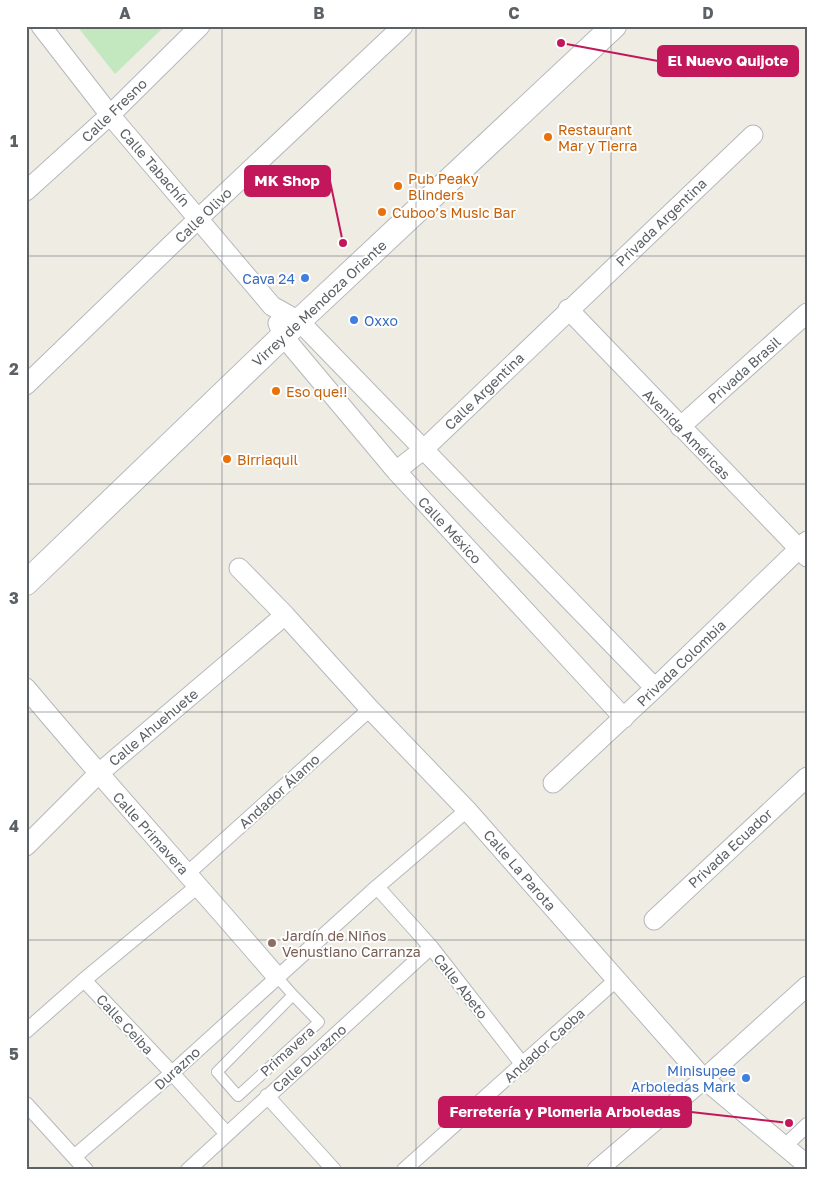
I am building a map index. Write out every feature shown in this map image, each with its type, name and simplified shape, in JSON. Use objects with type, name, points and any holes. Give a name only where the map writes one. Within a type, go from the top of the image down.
[{"type":"street","name":"Calle Tabachín","points":[[41,26],[110,115],[291,328]]},
{"type":"street","name":"Calle Fresno","points":[[26,191],[110,115],[200,26]]},
{"type":"street","name":"Calle Olivo","points":[[26,385],[199,218],[404,26]]},
{"type":"street","name":"Virrey de Mendoza Oriente","points":[[26,583],[291,328],[614,26]]},
{"type":"street","name":"Privada Argentina","points":[[568,309],[753,135]]},
{"type":"street","name":"Avenida Américas","points":[[568,309],[680,428],[804,549]]},
{"type":"street","name":"Calle Argentina","points":[[396,471],[424,449],[568,309]]},
{"type":"street","name":"Privada Brasil","points":[[680,428],[807,313]]},
{"type":"street","points":[[291,328],[424,449],[655,688]]},
{"type":"street","name":"Calle México","points":[[291,328],[396,471],[624,718]]},
{"type":"street","name":"Privada Colombia","points":[[553,783],[804,549]]},
{"type":"street","name":"Calle La Parota","points":[[239,568],[285,614],[370,709],[467,810],[704,1079],[807,1164]]},
{"type":"street","name":"Calle Ahuehuete","points":[[26,846],[98,774],[285,614]]},
{"type":"street","name":"Calle Primavera","points":[[26,688],[98,774],[193,879],[277,977]]},
{"type":"street","name":"Andador Álamo","points":[[26,1032],[193,879],[370,709]]},
{"type":"street","name":"Privada Ecuador","points":[[654,920],[807,777]]},
{"type":"street","points":[[277,977],[377,887],[467,810]]},
{"type":"street","name":"Calle Abeto","points":[[377,887],[431,947],[523,1065]]},
{"type":"street","name":"Calle Durazno","points":[[188,1170],[431,947]]},
{"type":"street","name":"Durazno","points":[[74,1157],[172,1073],[277,977]]},
{"type":"street","name":"Calle Ceiba","points":[[84,980],[227,1134]]},
{"type":"street","name":"Andador Caoba","points":[[404,1170],[617,980]]},
{"type":"street","points":[[597,1170],[704,1079],[807,986]]},
{"type":"street","points":[[267,1096],[334,1170]]},
{"type":"street","points":[[26,1104],[86,1170]]},
{"type":"street","points":[[784,1146],[807,1125]]},
{"type":"lane","points":[[277,977],[293,995]]},
{"type":"lane","name":"Primavera","points":[[293,995],[319,1022],[238,1096],[217,1072],[293,995]]},
{"type":"green space","points":[[77,26],[165,26],[115,74]]},
{"type":"place","name":"El Nuevo Quijote","points":[[561,43]]},
{"type":"place","name":"Restaurant Mar y Tierra","points":[[548,137]]},
{"type":"place","name":"Pub Peaky Blinders","points":[[398,186]]},
{"type":"place","name":"Cuboo’s Music Bar","points":[[382,212]]},
{"type":"place","name":"MK Shop","points":[[343,243]]},
{"type":"place","name":"Cava 24","points":[[305,278]]},
{"type":"place","name":"Oxxo","points":[[354,320]]},
{"type":"place","name":"Eso que!!","points":[[276,391]]},
{"type":"place","name":"Birriaquil","points":[[227,459]]},
{"type":"place","name":"Jardín de Niños Venustiano Carranza","points":[[272,943]]},
{"type":"place","name":"Minisupee Arboledas Mark","points":[[746,1078]]},
{"type":"place","name":"Ferretería y Plomeria Arboledas","points":[[789,1123]]}]
